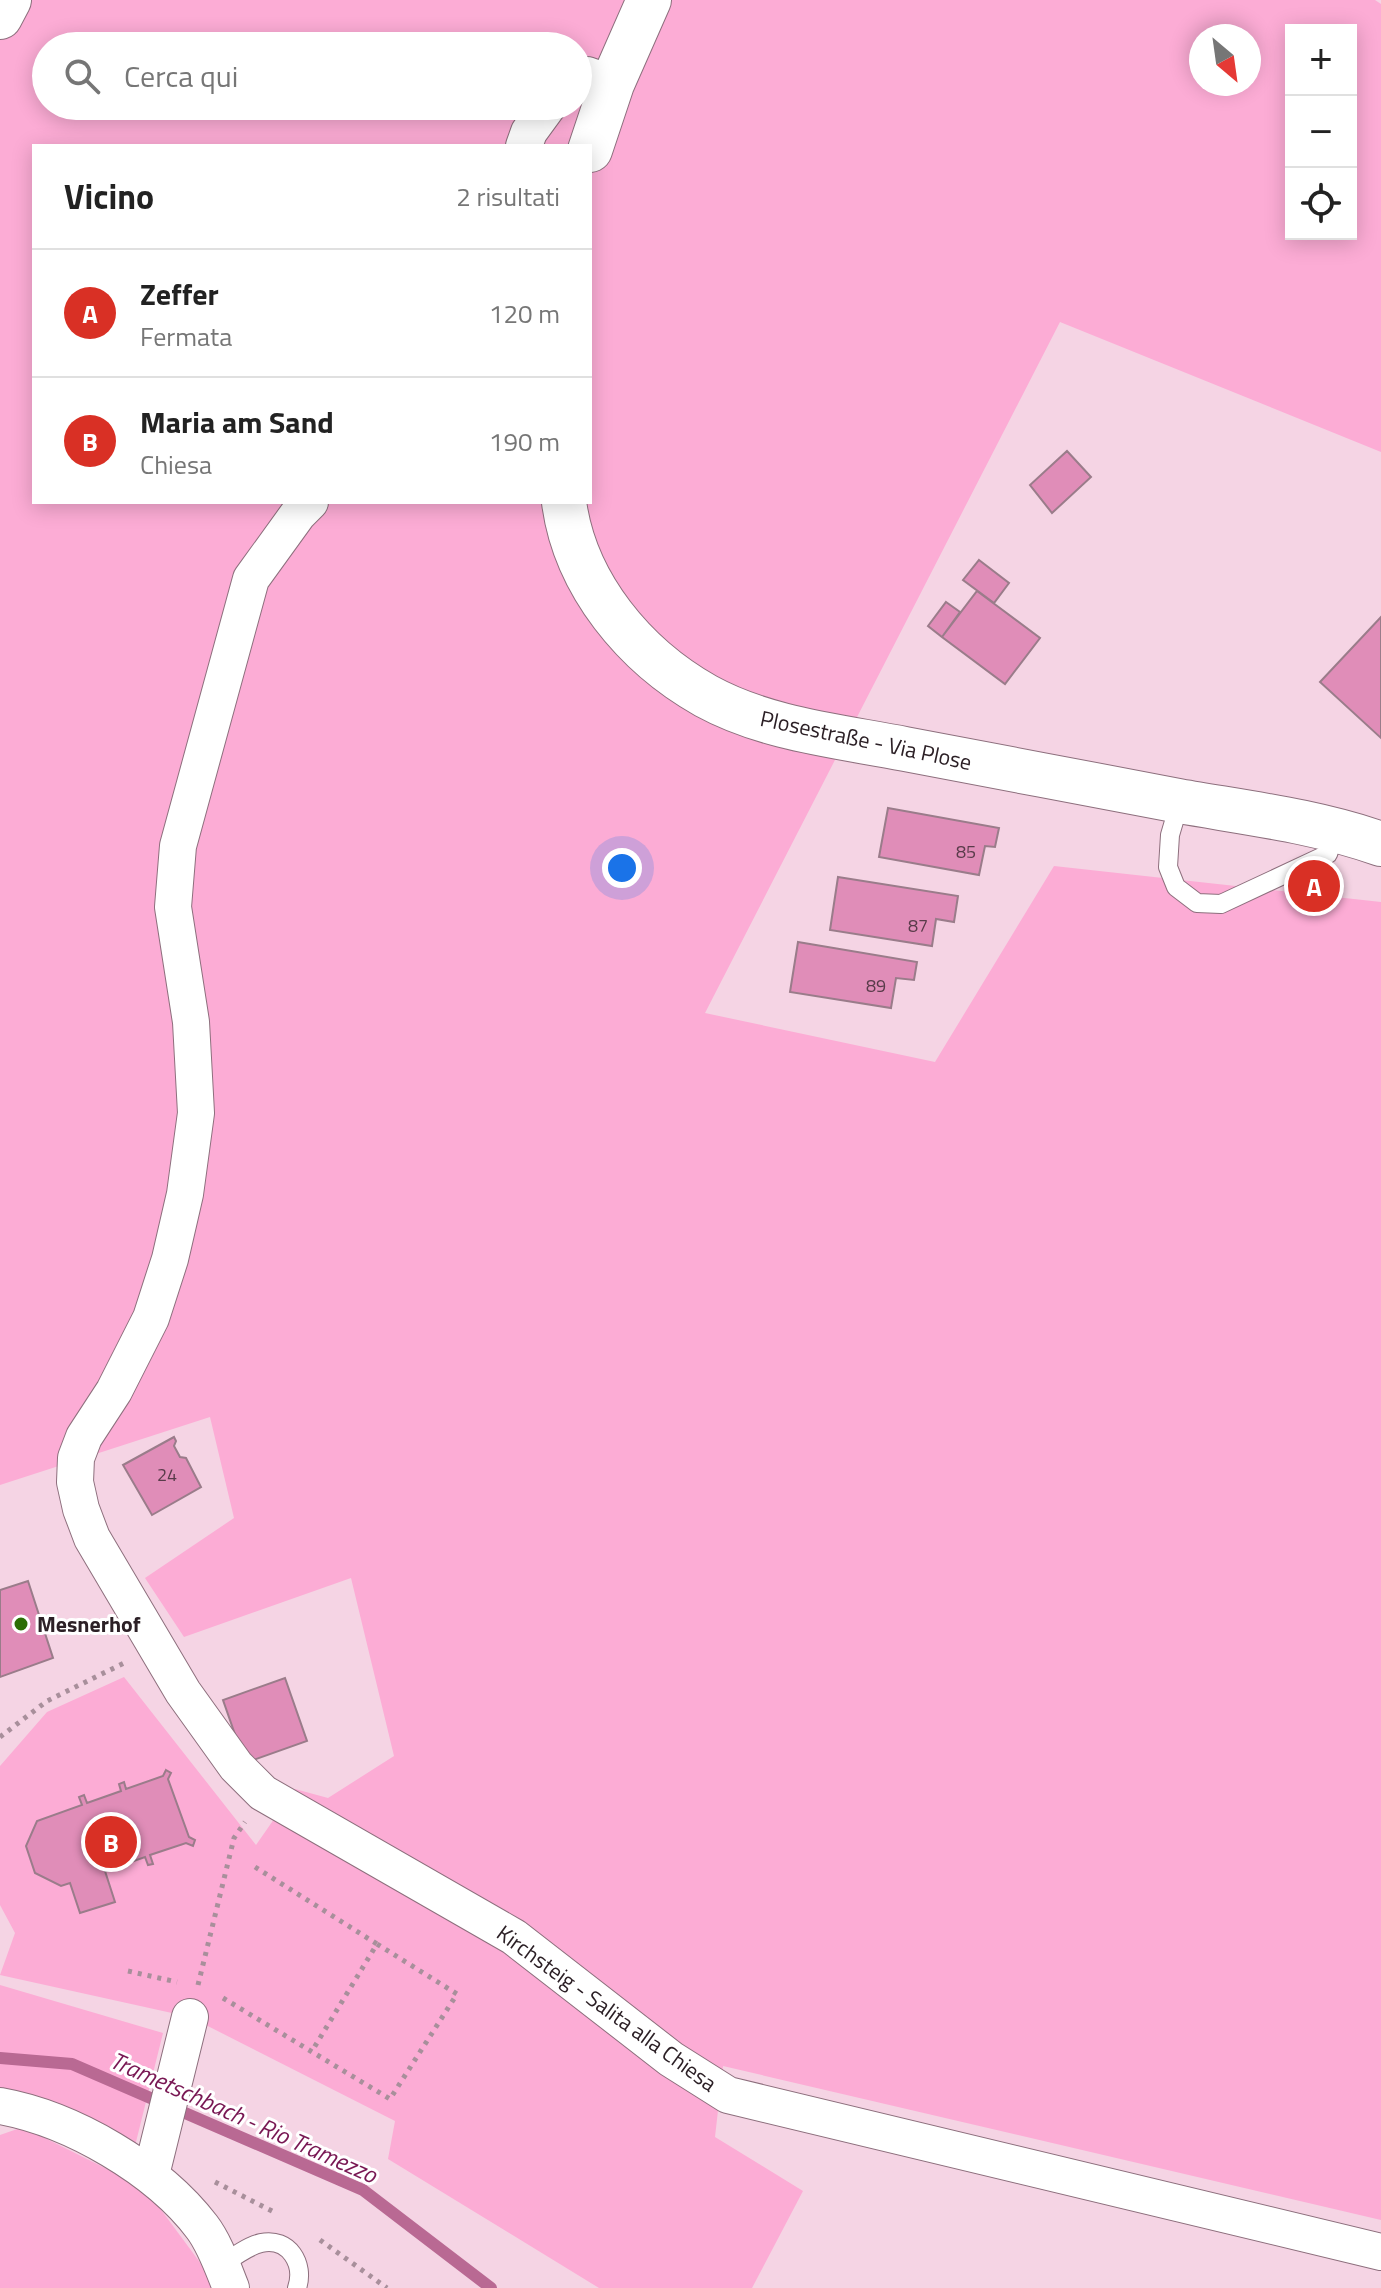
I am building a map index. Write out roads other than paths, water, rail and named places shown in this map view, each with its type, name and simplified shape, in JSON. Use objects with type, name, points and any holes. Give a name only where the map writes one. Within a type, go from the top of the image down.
[{"type":"street","points":[[0,17],[9,0]]},
{"type":"street","points":[[590,144],[595,80],[649,0]]},
{"type":"street","points":[[525,144],[538,120]]},
{"type":"street","name":"Kirchsteig - Salita alla Chiesa","points":[[308,504],[251,579],[178,846],[173,907],[191,1022],[196,1113],[185,1194],[170,1259],[151,1318],[114,1391],[84,1437],[76,1458],[75,1482],[92,1538],[183,1692],[236,1766],[263,1793],[514,1937],[671,2059],[728,2095],[1381,2252]]},
{"type":"street","name":"Plosestraße - Via Plose","points":[[565,504],[578,554],[601,600],[634,641],[667,672],[708,697],[759,719],[1336,830],[1381,844]]},
{"type":"street","points":[[155,2163],[190,2017]]},
{"type":"street","points":[[0,2106],[17,2109],[155,2163],[204,2230],[226,2276]]},
{"type":"lane","points":[[1180,801],[1170,835],[1168,867],[1176,887],[1197,903],[1221,904],[1328,854],[1336,830]]},
{"type":"lane","points":[[226,2276],[261,2243],[277,2243],[295,2256],[300,2268],[297,2288]]},
{"type":"waterway","name":"Trametschbach - Rio Tramezzo","points":[[0,2058],[72,2064],[363,2190],[491,2288]]},
{"type":"place","name":"Zeffer","points":[[1314,886]]},
{"type":"place","name":"Mesnerhof","points":[[21,1624]]},
{"type":"place","name":"Maria am Sand","points":[[111,1842]]}]
